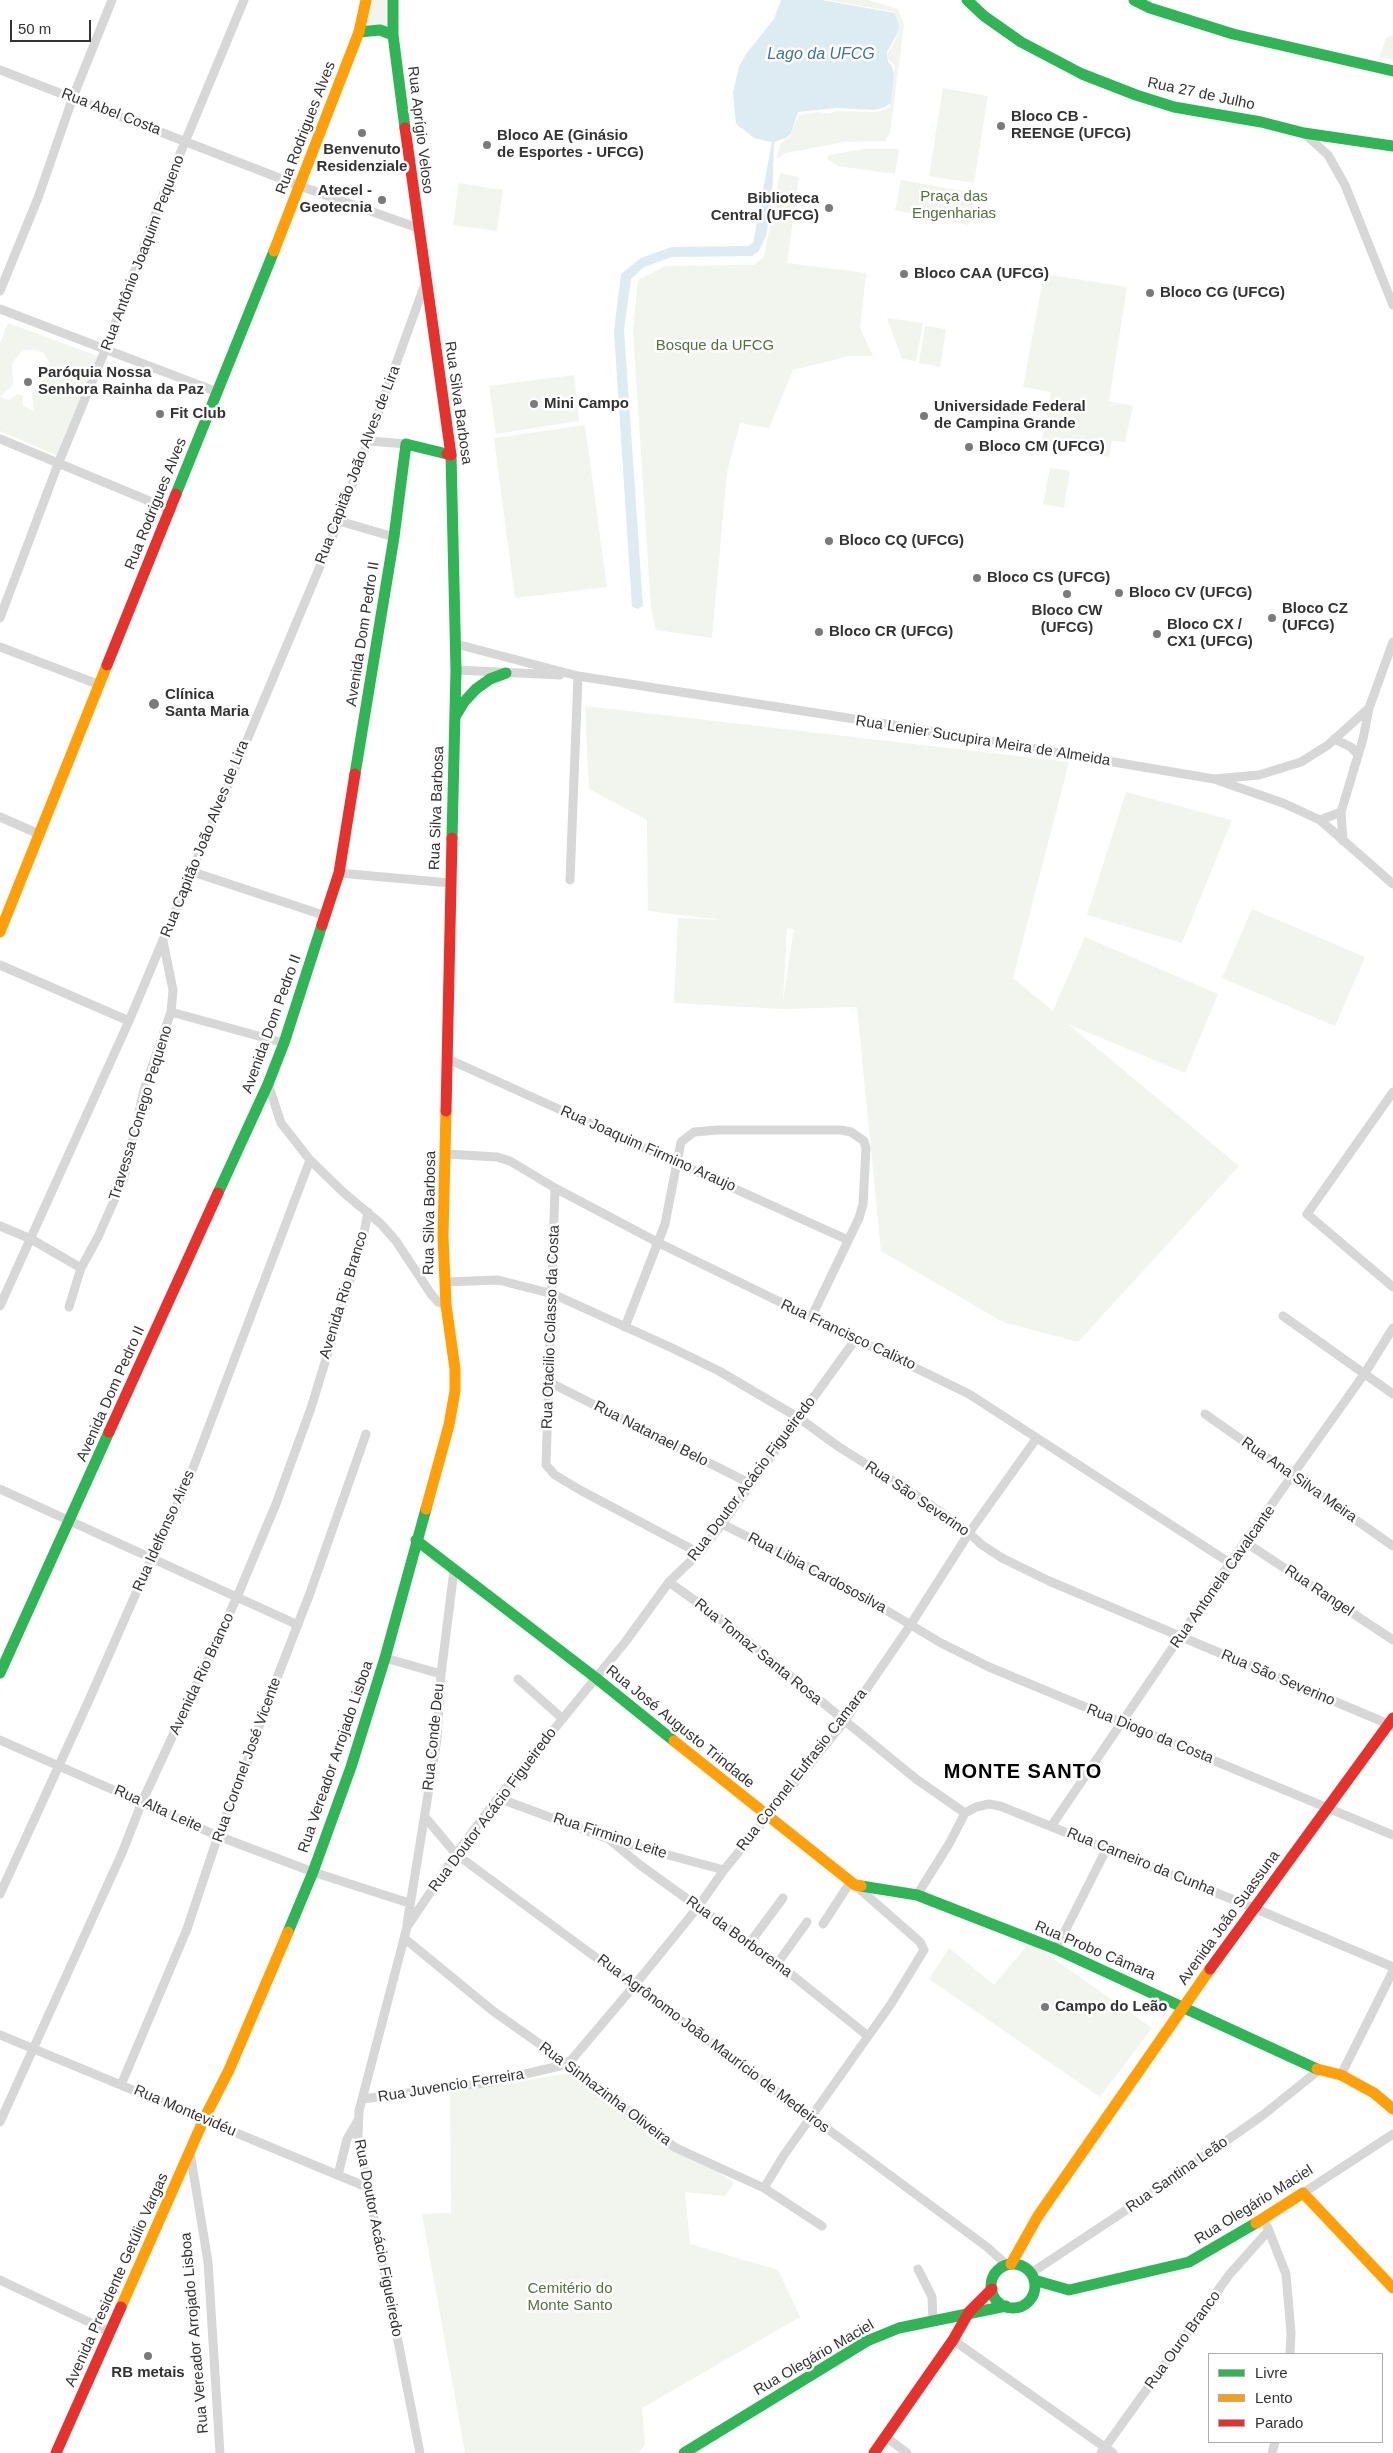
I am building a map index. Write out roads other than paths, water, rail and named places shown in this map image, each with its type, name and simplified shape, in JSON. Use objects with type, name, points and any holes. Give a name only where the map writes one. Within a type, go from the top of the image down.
[{"type":"main road","name":"Rua Rodrigues Alves","points":[[0,932],[300,186],[359,32],[366,0]]},
{"type":"main road","points":[[359,32],[380,30],[393,35],[393,0]]},
{"type":"main road","name":"Rua 27 de Julho","points":[[966,0],[984,16],[1021,42],[1102,82],[1174,106],[1261,122],[1304,133],[1393,146]]},
{"type":"main road","points":[[1134,0],[1224,32],[1393,71]]},
{"type":"main road","name":"Rua Aprígio Veloso","points":[[393,35],[418,228]]},
{"type":"main road","name":"Rua Silva Barbosa","points":[[418,228],[451,455],[456,670],[443,1236],[444,1282],[455,1369],[455,1391]]},
{"type":"main road","points":[[406,444],[451,455]]},
{"type":"main road","name":"Avenida Dom Pedro II","points":[[0,1673],[268,1084],[284,1043],[326,916],[340,873],[394,537],[406,444]]},
{"type":"main road","points":[[455,717],[464,702],[476,689],[490,679],[506,673]]},
{"type":"main road","name":"Rua Vereador Arrojado Lisboa","points":[[204,2119],[228,2070],[313,1872],[351,1767],[385,1658],[416,1540],[442,1454],[455,1391]]},
{"type":"main road","name":"Rua José Augusto Trindade","points":[[416,1540],[596,1678],[767,1817],[853,1883]]},
{"type":"main road","name":"Avenida João Suassuna","points":[[1009,2264],[1038,2216],[1183,2006],[1391,1723]]},
{"type":"main road","name":"Rua Probo Câmara","points":[[853,1883],[917,1895],[1056,1949],[1319,2070],[1341,2075],[1374,2093],[1393,2109]]},
{"type":"main road","name":"Avenida Presidente Getúlio Vargas","points":[[56,2453],[204,2119]]},
{"type":"main road","points":[[1303,2192],[1393,2288]]},
{"type":"main road","name":"Rua Olegário Maciel","points":[[1033,2277],[1069,2290],[1189,2262],[1234,2238],[1303,2192]]},
{"type":"main road","points":[[969,2312],[1006,2306],[1018,2307],[1029,2301],[1033,2295],[1033,2277],[1022,2266],[1009,2264],[997,2271],[992,2282],[992,2289],[996,2300],[1006,2306]]},
{"type":"main road","points":[[874,2453],[953,2340],[969,2312],[992,2289]]},
{"type":"main road","name":"Rua Olegário Maciel","points":[[684,2453],[867,2342],[899,2328],[969,2312]]},
{"type":"street","points":[[0,291],[38,198],[73,97],[112,0]]},
{"type":"street","name":"Rua Antônio Joaquim Pequeno","points":[[0,618],[58,464],[106,348],[160,202],[244,0]]},
{"type":"street","name":"Rua Abel Costa","points":[[0,70],[187,140],[300,186],[418,228]]},
{"type":"street","points":[[1304,133],[1328,156],[1345,185],[1393,305]]},
{"type":"street","name":"Rua Capitão João Alves de Lira","points":[[0,1306],[129,1021],[190,871],[339,521],[425,282]]},
{"type":"street","points":[[0,309],[217,392]]},
{"type":"street","points":[[0,439],[171,510]]},
{"type":"street","points":[[369,441],[406,444]]},
{"type":"street","points":[[339,521],[394,537]]},
{"type":"street","points":[[1344,841],[1341,812],[1358,755],[1369,708],[1393,642]]},
{"type":"street","name":"Rua Lenier Sucupira Meira de Almeida","points":[[456,644],[578,676],[906,727],[1214,779],[1259,775],[1301,762],[1334,739],[1369,708]]},
{"type":"street","points":[[0,647],[100,685]]},
{"type":"street","name":"Rua Lenier Sucupira Meira de Almeida","points":[[456,670],[578,676]]},
{"type":"street","points":[[570,880],[578,676]]},
{"type":"street","points":[[1334,739],[1351,747],[1358,755]]},
{"type":"street","points":[[1256,795],[1254,788],[1259,775]]},
{"type":"street","points":[[1214,779],[1283,803],[1320,820],[1393,884]]},
{"type":"street","points":[[1320,820],[1341,812]]},
{"type":"street","points":[[0,817],[39,834]]},
{"type":"street","points":[[190,871],[326,916]]},
{"type":"street","points":[[340,873],[450,883]]},
{"type":"street","name":"Travessa Conego Pequeno","points":[[68,1307],[80,1268],[98,1237],[124,1178],[144,1090],[171,1012],[173,990],[163,941]]},
{"type":"street","points":[[0,965],[129,1021]]},
{"type":"street","points":[[171,1012],[284,1043]]},
{"type":"street","name":"Rua Joaquim Firmino Araujo","points":[[448,1058],[848,1240]]},
{"type":"street","points":[[268,1084],[281,1123],[310,1160],[343,1192],[368,1212],[396,1241],[431,1294],[438,1302],[446,1305]]},
{"type":"street","points":[[1393,1092],[1307,1214],[1393,1287]]},
{"type":"street","points":[[624,1327],[659,1242],[670,1206],[681,1142],[694,1132],[739,1129],[841,1130],[851,1132],[864,1141],[866,1148],[863,1204],[811,1318]]},
{"type":"street","name":"Rua Francisco Calixto","points":[[446,1154],[503,1158],[555,1188],[659,1242],[855,1340],[969,1394],[1009,1418],[1036,1439],[1117,1488],[1230,1563]]},
{"type":"street","name":"Rua Idelfonso Aires","points":[[0,1894],[58,1764],[90,1700],[151,1559],[187,1484],[310,1160]]},
{"type":"street","name":"Rua Otacilio Colasso da Costa","points":[[555,1188],[551,1383],[546,1465],[555,1475],[596,1499],[699,1553]]},
{"type":"street","name":"Avenida Rio Branco","points":[[0,2122],[119,1862],[142,1802],[237,1598],[302,1434],[362,1238],[368,1212]]},
{"type":"street","points":[[0,1226],[31,1239],[80,1268]]},
{"type":"street","name":"Rua São Severino","points":[[444,1282],[498,1280],[553,1294],[719,1371],[799,1418],[970,1533],[982,1545],[1002,1558],[1182,1637],[1391,1723]]},
{"type":"street","points":[[1283,1316],[1393,1394]]},
{"type":"street","name":"Rua Antonela Cavalcante","points":[[1052,1825],[1182,1637],[1230,1563],[1294,1477],[1365,1373],[1393,1328]]},
{"type":"street","name":"Rua Doutor Acácio Figueiredo","points":[[420,2453],[358,2137],[358,2122],[363,2099],[407,1927],[456,1854],[498,1798],[596,1678],[670,1582],[699,1553],[722,1524],[855,1340]]},
{"type":"street","name":"Rua Natanael Belo","points":[[551,1383],[752,1484]]},
{"type":"street","name":"Rua Ana Silva Meira","points":[[1205,1414],[1393,1546]]},
{"type":"street","name":"Rua Coronel José Vicente","points":[[121,2085],[174,1961],[366,1434]]},
{"type":"street","name":"Rua Coronel Eufrasio Camara","points":[[568,2064],[698,1907],[724,1870],[844,1722],[970,1533],[1036,1439]]},
{"type":"street","points":[[0,1489],[298,1625]]},
{"type":"street","name":"Rua Libia Cardososilva","points":[[722,1524],[839,1582],[911,1624]]},
{"type":"street","name":"Rua Rangel","points":[[1245,1542],[1393,1640]]},
{"type":"street","name":"Rua Conde Deu","points":[[409,1903],[437,1738],[441,1674],[454,1570]]},
{"type":"street","name":"Rua Tomaz Santa Rosa","points":[[670,1582],[723,1621],[844,1722],[916,1779],[965,1813]]},
{"type":"street","name":"Rua Diogo da Costa","points":[[911,1624],[942,1643],[990,1667],[1393,1835]]},
{"type":"street","points":[[385,1658],[441,1674]]},
{"type":"street","points":[[518,1679],[563,1718]]},
{"type":"street","name":"Rua Alta Leite","points":[[0,1740],[218,1836],[313,1872],[409,1903]]},
{"type":"street","name":"Rua Firmino Leite","points":[[498,1798],[609,1839],[724,1870]]},
{"type":"street","name":"Rua Carneiro da Cunha","points":[[965,1813],[976,1807],[989,1804],[1000,1806],[1052,1825],[1393,1967]]},
{"type":"street","points":[[917,1895],[949,1844],[965,1813]]},
{"type":"street","name":"Rua Agrônomo João Maurício de Medeiros","points":[[425,1817],[456,1854],[1009,2264]]},
{"type":"street","name":"Rua da Borborema","points":[[609,1839],[777,1964],[868,2036]]},
{"type":"street","points":[[1056,1949],[1107,1848]]},
{"type":"street","points":[[823,1924],[853,1883]]},
{"type":"street","name":"Rua José Augusto Trindade","points":[[853,1883],[920,1942],[924,1950],[868,2036]]},
{"type":"street","points":[[749,1944],[783,1898]]},
{"type":"street","points":[[407,1927],[409,1903]]},
{"type":"street","points":[[777,1964],[807,1922]]},
{"type":"street","name":"Rua Sinhazinha Oliveira","points":[[404,1938],[493,2011],[568,2064],[674,2146],[764,2188],[822,2226]]},
{"type":"street","points":[[1341,2075],[1393,1971]]},
{"type":"street","name":"Rua Montevidéu","points":[[0,2034],[369,2188]]},
{"type":"street","points":[[764,2188],[784,2155],[812,2118],[868,2036]]},
{"type":"street","name":"Rua Juvencio Ferreira","points":[[363,2099],[492,2082],[568,2064]]},
{"type":"street","name":"Rua Santina Leão","points":[[1033,2277],[1263,2115],[1319,2070]]},
{"type":"street","points":[[338,2175],[347,2139],[358,2122]]},
{"type":"street","name":"Rua Olegário Maciel","points":[[1303,2192],[1393,2134]]},
{"type":"street","name":"Rua Vereador Arrojado Lisboa","points":[[190,2152],[208,2262],[220,2453]]},
{"type":"street","points":[[1263,2218],[1286,2274],[1291,2333],[1290,2353]]},
{"type":"street","name":"Rua Ouro Branco","points":[[1106,2451],[1228,2275],[1269,2230]]},
{"type":"street","points":[[918,2268],[932,2297],[933,2321]]},
{"type":"street","points":[[0,2280],[110,2332]]},
{"type":"street","points":[[953,2340],[1106,2451]]},
{"type":"street","points":[[886,2437],[907,2453]]},
{"type":"water","name":"Lago da UFCG","points":[[781,0],[822,0],[895,13],[899,27],[887,52],[888,62],[892,66],[894,74],[891,103],[883,108],[874,110],[836,108],[798,112],[791,133],[786,138],[774,142],[772,202],[766,236],[759,251],[752,256],[672,257],[644,267],[631,279],[624,330],[643,606],[638,609],[632,607],[614,331],[621,274],[641,258],[672,247],[748,246],[753,243],[772,142],[754,138],[736,124],[733,92],[739,67],[746,54],[774,19]]},
{"type":"place","name":"Bloco CB - REENGE (UFCG)","points":[[1001,126]]},
{"type":"place","name":"Benvenuto Residenziale","points":[[362,133]]},
{"type":"place","name":"Bloco AE (Ginásio de Esportes - UFCG)","points":[[487,145]]},
{"type":"place","name":"Atecel - Geotecnia","points":[[382,200]]},
{"type":"place","name":"Biblioteca Central (UFCG)","points":[[829,208]]},
{"type":"place","name":"Bloco CAA (UFCG)","points":[[904,274]]},
{"type":"place","name":"Bloco CG (UFCG)","points":[[1150,293]]},
{"type":"place","name":"Paróquia Nossa Senhora Rainha da Paz","points":[[28,382]]},
{"type":"place","name":"Mini Campo","points":[[534,404]]},
{"type":"place","name":"Fit Club","points":[[160,414]]},
{"type":"place","name":"Universidade Federal de Campina Grande","points":[[924,416]]},
{"type":"place","name":"Bloco CM (UFCG)","points":[[969,447]]},
{"type":"place","name":"Bloco CQ (UFCG)","points":[[829,541]]},
{"type":"place","name":"Bloco CS (UFCG)","points":[[977,578]]},
{"type":"place","name":"Bloco CV (UFCG)","points":[[1119,593]]},
{"type":"place","name":"Bloco CW (UFCG)","points":[[1067,594]]},
{"type":"place","name":"Bloco CZ (UFCG)","points":[[1272,618]]},
{"type":"place","name":"Bloco CR (UFCG)","points":[[819,632]]},
{"type":"place","name":"Bloco CX / CX1 (UFCG)","points":[[1157,634]]},
{"type":"place","name":"Clínica Santa Maria","points":[[154,704]]},
{"type":"place","name":"Campo do Leão","points":[[1045,2007]]},
{"type":"place","name":"RB metais","points":[[148,2356]]},
{"type":"district","name":"MONTE SANTO","points":[[1023,1772]]},
{"type":"park label","name":"Praça das Engenharias","points":[[954,206]]},
{"type":"park label","name":"Bosque da UFCG","points":[[715,346]]},
{"type":"park label","name":"Cemitério do Monte Santo","points":[[570,2298]]}]
